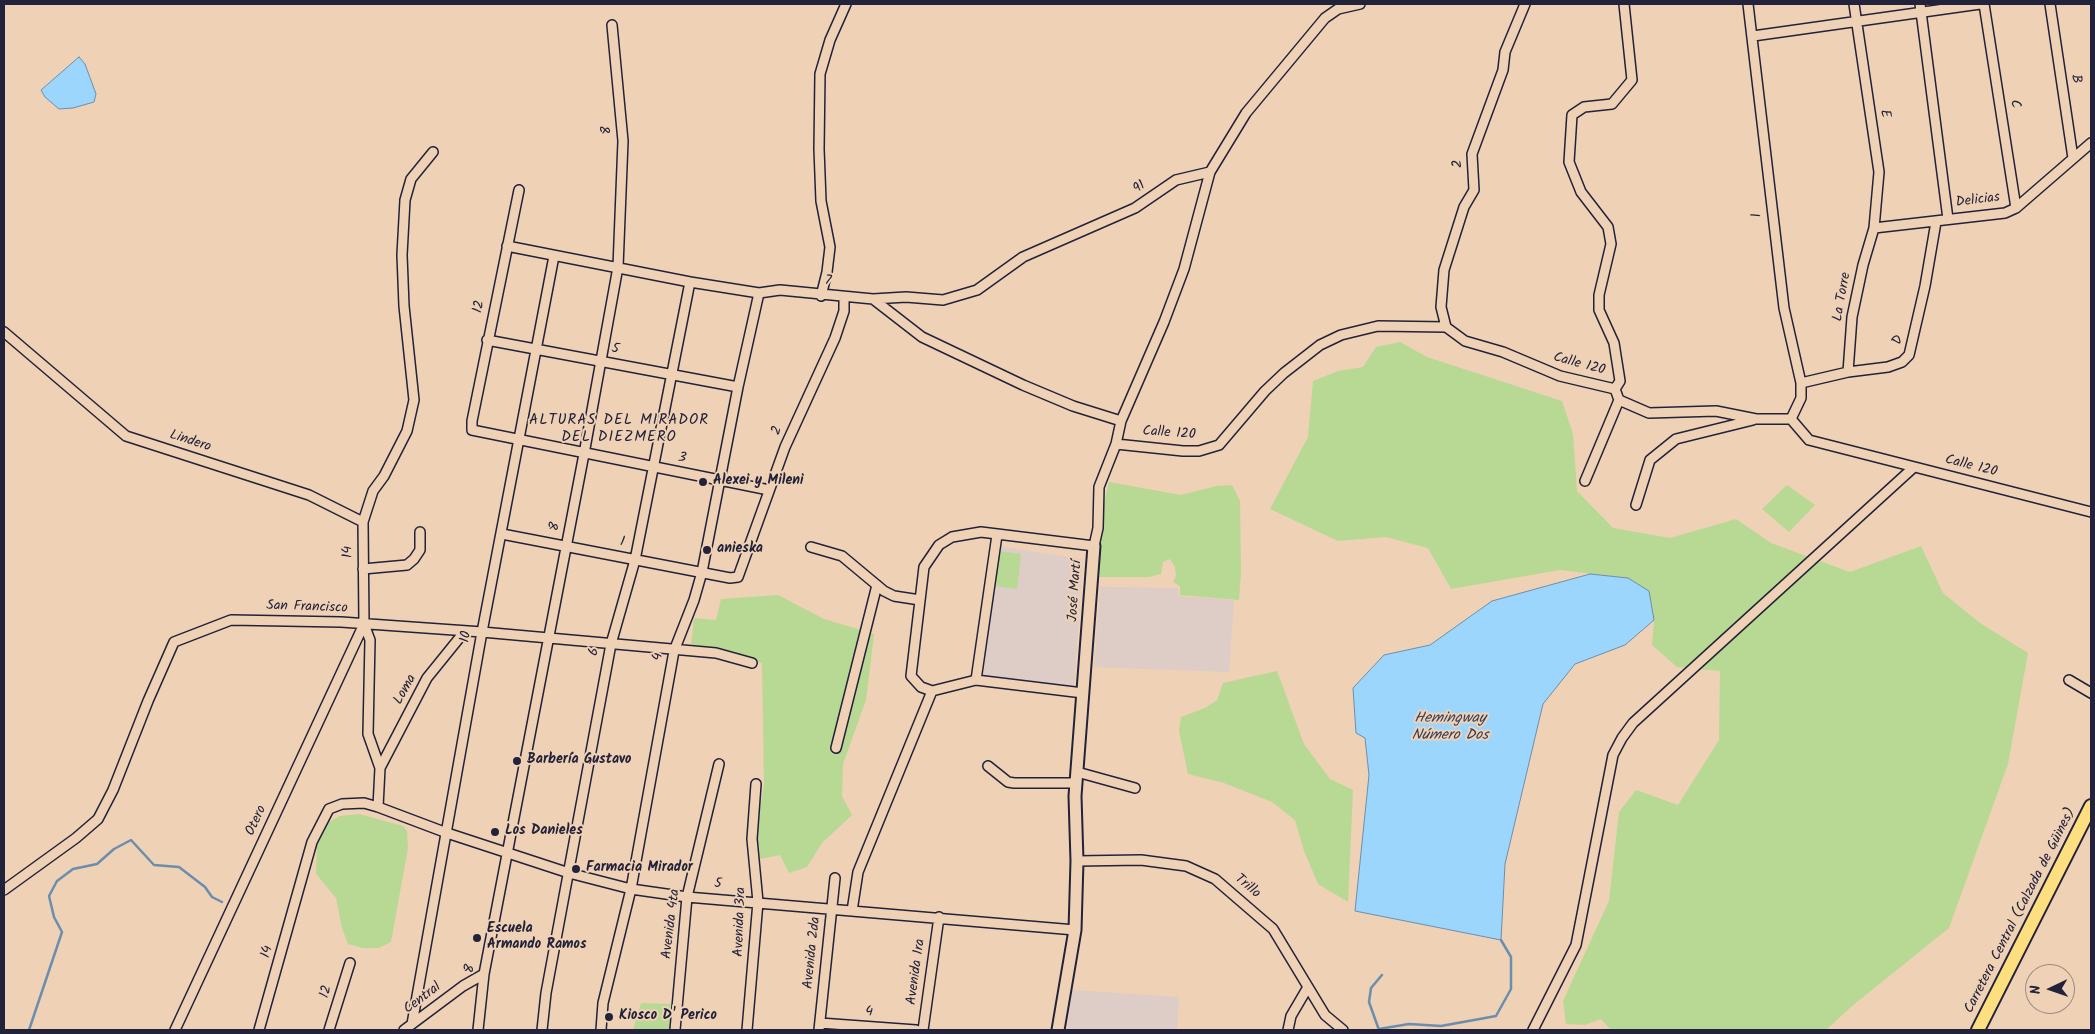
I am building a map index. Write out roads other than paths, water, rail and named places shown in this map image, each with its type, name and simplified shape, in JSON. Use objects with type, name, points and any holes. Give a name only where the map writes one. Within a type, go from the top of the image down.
[{"type":"main road","name":"Carretera Central (Calzada de Güines)","points":[[1978,1030],[2091,806]]},
{"type":"street","points":[[821,296],[827,272],[830,247],[821,201],[819,149],[820,74],[830,40],[846,4]]},
{"type":"street","points":[[1210,172],[1246,113],[1325,18],[1338,9],[1360,4]]},
{"type":"street","name":"2","points":[[1446,327],[1440,307],[1444,270],[1464,207],[1474,190],[1472,154],[1503,70],[1506,52],[1525,4]]},
{"type":"street","points":[[1615,389],[1620,381],[1614,343],[1599,310],[1599,295],[1611,244],[1608,227],[1580,192],[1569,162],[1572,115],[1584,107],[1612,104],[1632,80],[1624,4]]},
{"type":"street","name":"1","points":[[1748,4],[1782,298],[1801,382],[1801,398],[1791,420]]},
{"type":"street","name":"E","points":[[1854,4],[1879,172],[1874,228]]},
{"type":"street","points":[[1752,36],[1857,22],[1921,8],[1980,4]]},
{"type":"street","name":"C","points":[[1984,4],[2016,208]]},
{"type":"street","name":"B","points":[[2050,4],[2073,158]]},
{"type":"street","points":[[1921,8],[1948,219]]},
{"type":"street","name":"8","points":[[478,1030],[484,974],[618,267],[623,141],[612,25]]},
{"type":"street","name":"Delicias","points":[[1874,228],[1936,222],[2005,212],[2016,208],[2091,143]]},
{"type":"street","name":"14","points":[[378,807],[380,768],[368,734],[370,640],[364,624],[363,522],[373,491],[384,476],[407,431],[414,400],[404,306],[402,256],[405,200],[411,180],[433,152]]},
{"type":"street","name":"91","points":[[873,299],[906,297],[943,300],[977,290],[1023,257],[1136,208],[1176,180],[1210,172]]},
{"type":"street","name":"José Martí","points":[[1058,1030],[1075,930],[1077,778],[1094,546],[1098,528],[1099,487],[1116,444],[1121,421],[1164,322],[1184,269],[1210,172]]},
{"type":"street","name":"12","points":[[472,430],[487,340],[518,190]]},
{"type":"street","name":"D","points":[[1801,382],[1848,372],[1888,367],[1902,362],[1909,355],[1925,286],[1936,222]]},
{"type":"street","name":"La Torre","points":[[1848,372],[1852,317],[1863,265],[1874,228]]},
{"type":"street","name":"7","points":[[507,246],[690,282],[759,293],[780,290],[821,296],[873,299]]},
{"type":"street","name":"10","points":[[412,1024],[448,833],[482,632],[554,256]]},
{"type":"street","name":"6","points":[[542,1030],[546,993],[611,644],[635,560],[690,282]]},
{"type":"street","name":"4","points":[[601,1030],[603,1003],[631,889],[674,651],[694,600],[702,572],[738,387],[759,293]]},
{"type":"street","name":"2","points":[[738,577],[785,447],[835,338],[844,311],[844,298]]},
{"type":"street","points":[[873,299],[922,337],[1023,385],[1073,406],[1121,421]]},
{"type":"street","name":"Calle 120","points":[[1116,444],[1182,451],[1199,451],[1219,445],[1265,391],[1284,373],[1320,345],[1341,335],[1378,326],[1446,327],[1465,341],[1503,352],[1560,376],[1615,389],[1619,400]]},
{"type":"street","name":"Lindero","points":[[4,332],[126,436],[309,495],[363,522]]},
{"type":"street","name":"5","points":[[487,340],[738,387]]},
{"type":"street","points":[[1585,481],[1619,400],[1649,414],[1716,412],[1756,419],[1791,420]]},
{"type":"street","points":[[1636,504],[1650,460],[1676,439],[1756,419]]},
{"type":"street","name":"Calle 120","points":[[1791,420],[1809,440],[2091,512]]},
{"type":"street","name":"3","points":[[472,430],[518,441],[769,490]]},
{"type":"street","points":[[1533,1030],[1576,945],[1585,909],[1613,756],[1622,738],[1633,723],[1914,467]]},
{"type":"street","points":[[363,569],[407,565],[420,550],[420,532]]},
{"type":"street","points":[[1083,693],[976,680],[932,691],[921,687],[911,676],[924,567],[939,546],[952,537],[980,532],[1094,546]]},
{"type":"street","name":"1","points":[[502,534],[635,560],[738,577]]},
{"type":"street","points":[[976,680],[997,535]]},
{"type":"street","points":[[811,547],[842,556],[894,596],[920,600]]},
{"type":"street","points":[[836,748],[878,585]]},
{"type":"street","name":"San Francisco","points":[[4,890],[76,838],[98,819],[114,790],[148,701],[174,642],[231,620],[268,619],[465,630],[674,651],[716,653],[752,663]]},
{"type":"street","name":"Otero","points":[[175,1030],[364,624]]},
{"type":"street","name":"Loma","points":[[380,768],[427,678],[465,630]]},
{"type":"street","points":[[2069,680],[2091,693]]},
{"type":"street","points":[[852,911],[858,872],[932,691]]},
{"type":"street","name":"Avenida 4ta","points":[[675,1030],[687,896],[719,764]]},
{"type":"street","points":[[988,766],[1008,782],[1014,783],[1077,778],[1135,788]]},
{"type":"street","name":"Avenida 3ra","points":[[747,1030],[758,902],[752,839],[756,784]]},
{"type":"street","name":"5","points":[[342,804],[364,803],[378,807],[448,833],[507,850],[569,873],[631,889],[687,896],[1075,930]]},
{"type":"street","name":"14","points":[[259,1030],[312,842],[329,809],[342,804]]},
{"type":"street","name":"Trillo","points":[[1077,861],[1150,861],[1186,866],[1215,878],[1273,929],[1325,1015],[1343,1030]]},
{"type":"street","name":"Avenida 2da","points":[[820,1027],[834,878]]},
{"type":"street","name":"Avenida 1ra","points":[[923,1030],[939,917]]},
{"type":"street","name":"12","points":[[329,1030],[350,963]]},
{"type":"street","name":"Central","points":[[404,1030],[464,986],[484,974]]},
{"type":"street","points":[[1288,1030],[1291,1016],[1308,987]]},
{"type":"street","name":"4","points":[[820,1027],[916,1030]]},
{"type":"water","points":[[79,57],[85,64],[96,94],[94,102],[73,108],[59,109],[45,97],[41,90]]},
{"type":"water","name":"Hemingway Número Dos","points":[[1590,574],[1628,578],[1649,591],[1654,620],[1625,645],[1575,664],[1543,704],[1505,864],[1501,940],[1355,911],[1369,775],[1365,738],[1356,733],[1353,688],[1384,655],[1430,645],[1492,601]]},
{"type":"waterway","points":[[29,1030],[62,932],[54,917],[49,896],[57,881],[73,869],[97,864],[114,849],[131,840],[154,865],[179,867],[205,887],[212,897],[222,902]]},
{"type":"waterway","points":[[1379,1029],[1409,1024],[1441,1026],[1496,1016],[1511,989],[1511,957],[1501,940]]},
{"type":"waterway","points":[[1379,1030],[1369,1002],[1371,988],[1382,975]]},
{"type":"place","name":"Alexei y Mileni","points":[[703,482]]},
{"type":"place","name":"anieska","points":[[707,550]]},
{"type":"place","name":"Barbería Gustavo","points":[[517,761]]},
{"type":"place","name":"Los Danieles","points":[[495,832]]},
{"type":"place","name":"Farmacia Mirador","points":[[576,869]]},
{"type":"place","name":"Escuela Armando Ramos","points":[[477,938]]},
{"type":"place","name":"Kiosco D' Perico","points":[[609,1017]]},
{"type":"district","name":"ALTURAS DEL MIRADOR DEL DIEZMERO","points":[[619,430]]}]
